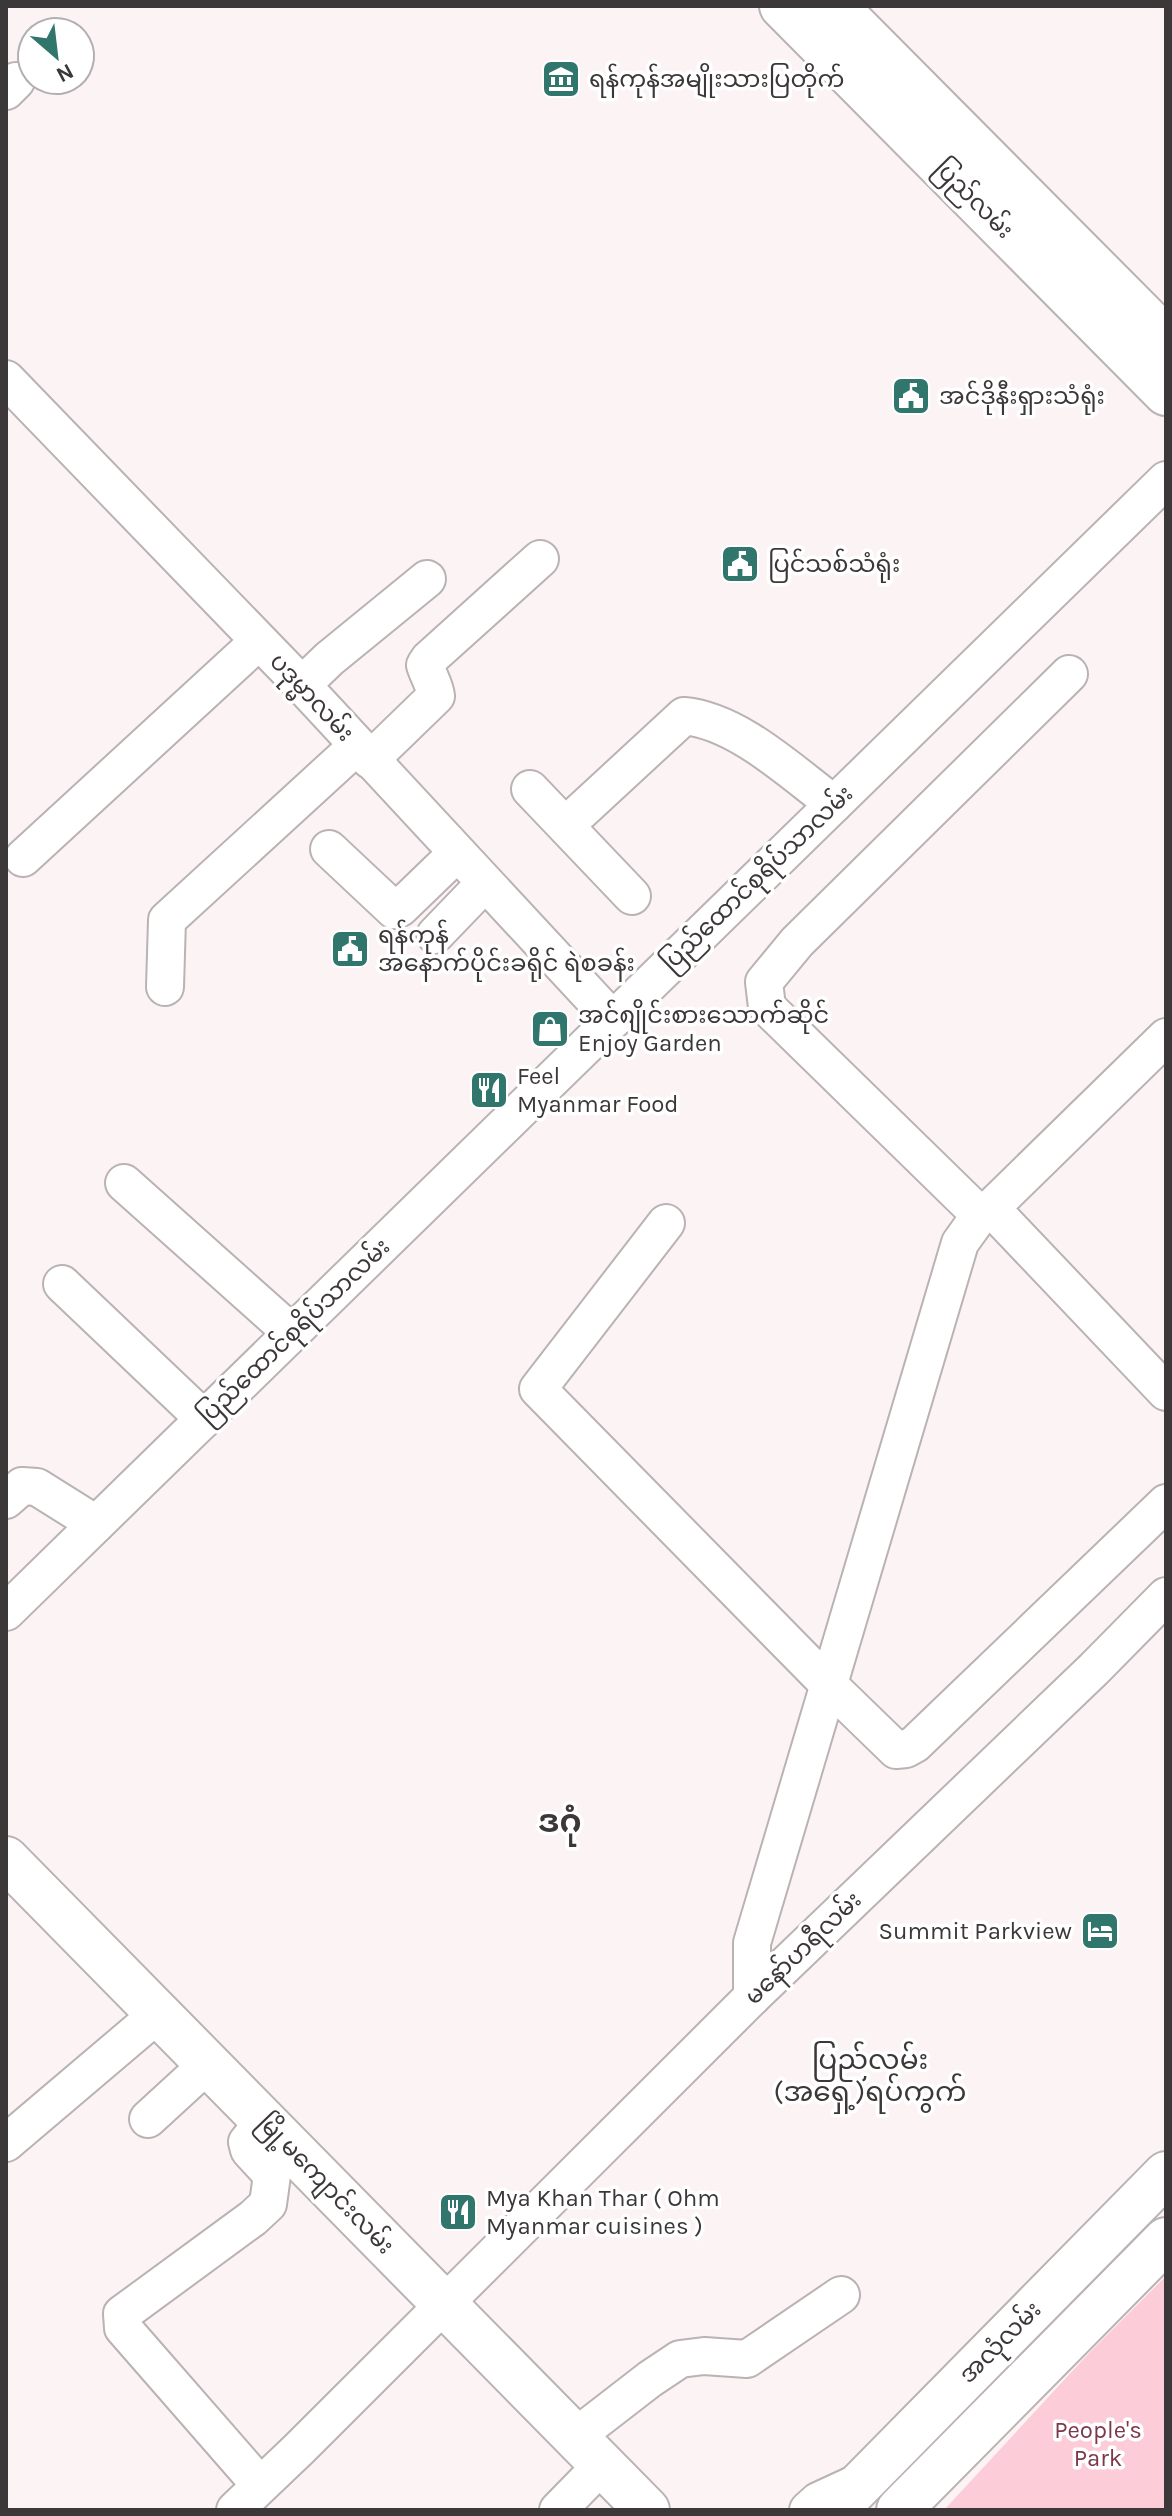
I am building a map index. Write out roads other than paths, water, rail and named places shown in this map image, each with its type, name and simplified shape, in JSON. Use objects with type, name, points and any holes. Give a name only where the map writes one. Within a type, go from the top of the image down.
[{"type":"main road","name":"ပြည်လမ်း","points":[[782,6],[1166,393]]},
{"type":"main road","name":"ပြည်လမ်း","points":[[835,6],[1166,339]]},
{"type":"main road","name":"မြို့မကျောင်းလမ်း","points":[[6,1859],[647,2510]]},
{"type":"main road","name":"အလုံလမ်း","points":[[835,2510],[1166,2174]]},
{"type":"main road","name":"အလုံလမ်း","points":[[899,2510],[1166,2240]]},
{"type":"street","name":"ပဒုမ္မာလမ်း","points":[[6,379],[302,685],[613,1020]]},
{"type":"street","name":"ပြည်ထောင်စုရိပ်သာလမ်း","points":[[6,1612],[1166,480]]},
{"type":"street","points":[[165,987],[167,920],[436,696],[425,665],[429,659],[540,559]]},
{"type":"street","points":[[302,685],[427,579]]},
{"type":"street","points":[[23,858],[259,641]]},
{"type":"street","points":[[1069,674],[797,942],[764,982],[767,1007],[986,1212],[1166,1392]]},
{"type":"street","points":[[566,825],[684,716],[697,717],[739,735],[834,804]]},
{"type":"street","points":[[530,789],[632,896]]},
{"type":"street","points":[[329,849],[394,910],[400,908],[457,853]]},
{"type":"street","points":[[435,935],[485,883]]},
{"type":"street","points":[[752,1997],[752,1943],[960,1243],[986,1212],[1166,1037]]},
{"type":"street","points":[[124,1183],[292,1333]]},
{"type":"street","points":[[666,1223],[538,1389],[896,1750],[915,1744],[1166,1503]]},
{"type":"street","points":[[62,1284],[204,1419]]},
{"type":"street","points":[[6,1500],[22,1486],[37,1487],[96,1524]]},
{"type":"street","name":"မနော်ဟရီလမ်း","points":[[247,2498],[752,1997],[1166,1596]]},
{"type":"street","points":[[6,2143],[158,2014]]},
{"type":"street","points":[[148,2119],[208,2064]]},
{"type":"street","points":[[247,2498],[123,2328],[122,2314],[268,2204],[272,2175],[249,2150],[247,2142],[264,2121]]},
{"type":"street","points":[[558,2510],[588,2451],[650,2379],[680,2359],[704,2356],[747,2359],[841,2295]]},
{"type":"street","points":[[808,2510],[818,2501],[866,2479]]},
{"type":"place","name":"ရန်ကုန်အမျိုးသားပြတိုက်","points":[[561,79]]},
{"type":"place","name":"အင်ဒိုနီးရှားသံရုံး","points":[[911,396]]},
{"type":"place","name":"ပြင်သစ်သံရုံး","points":[[740,564]]},
{"type":"place","name":"ရန်ကုန် အနောက်ပိုင်းခရိုင် ရဲစခန်း","points":[[350,949]]},
{"type":"place","name":"အင်၈ျိုင်းစားသောက်ဆိုင် Enjoy Garden","points":[[550,1029]]},
{"type":"place","name":"Feel Myanmar Food","points":[[489,1090]]},
{"type":"place","name":"Summit Parkview","points":[[1100,1931]]},
{"type":"place","name":"Mya Khan Thar ( Ohm Myanmar cuisines )","points":[[458,2212]]},
{"type":"district","name":"ဒဂုံ","points":[[560,1821]]},
{"type":"district","name":"ပြည်လမ်း (အရှေ့)ရပ်ကွက်","points":[[870,2075]]},
{"type":"park label","name":"People's Park","points":[[1098,2444]]}]
